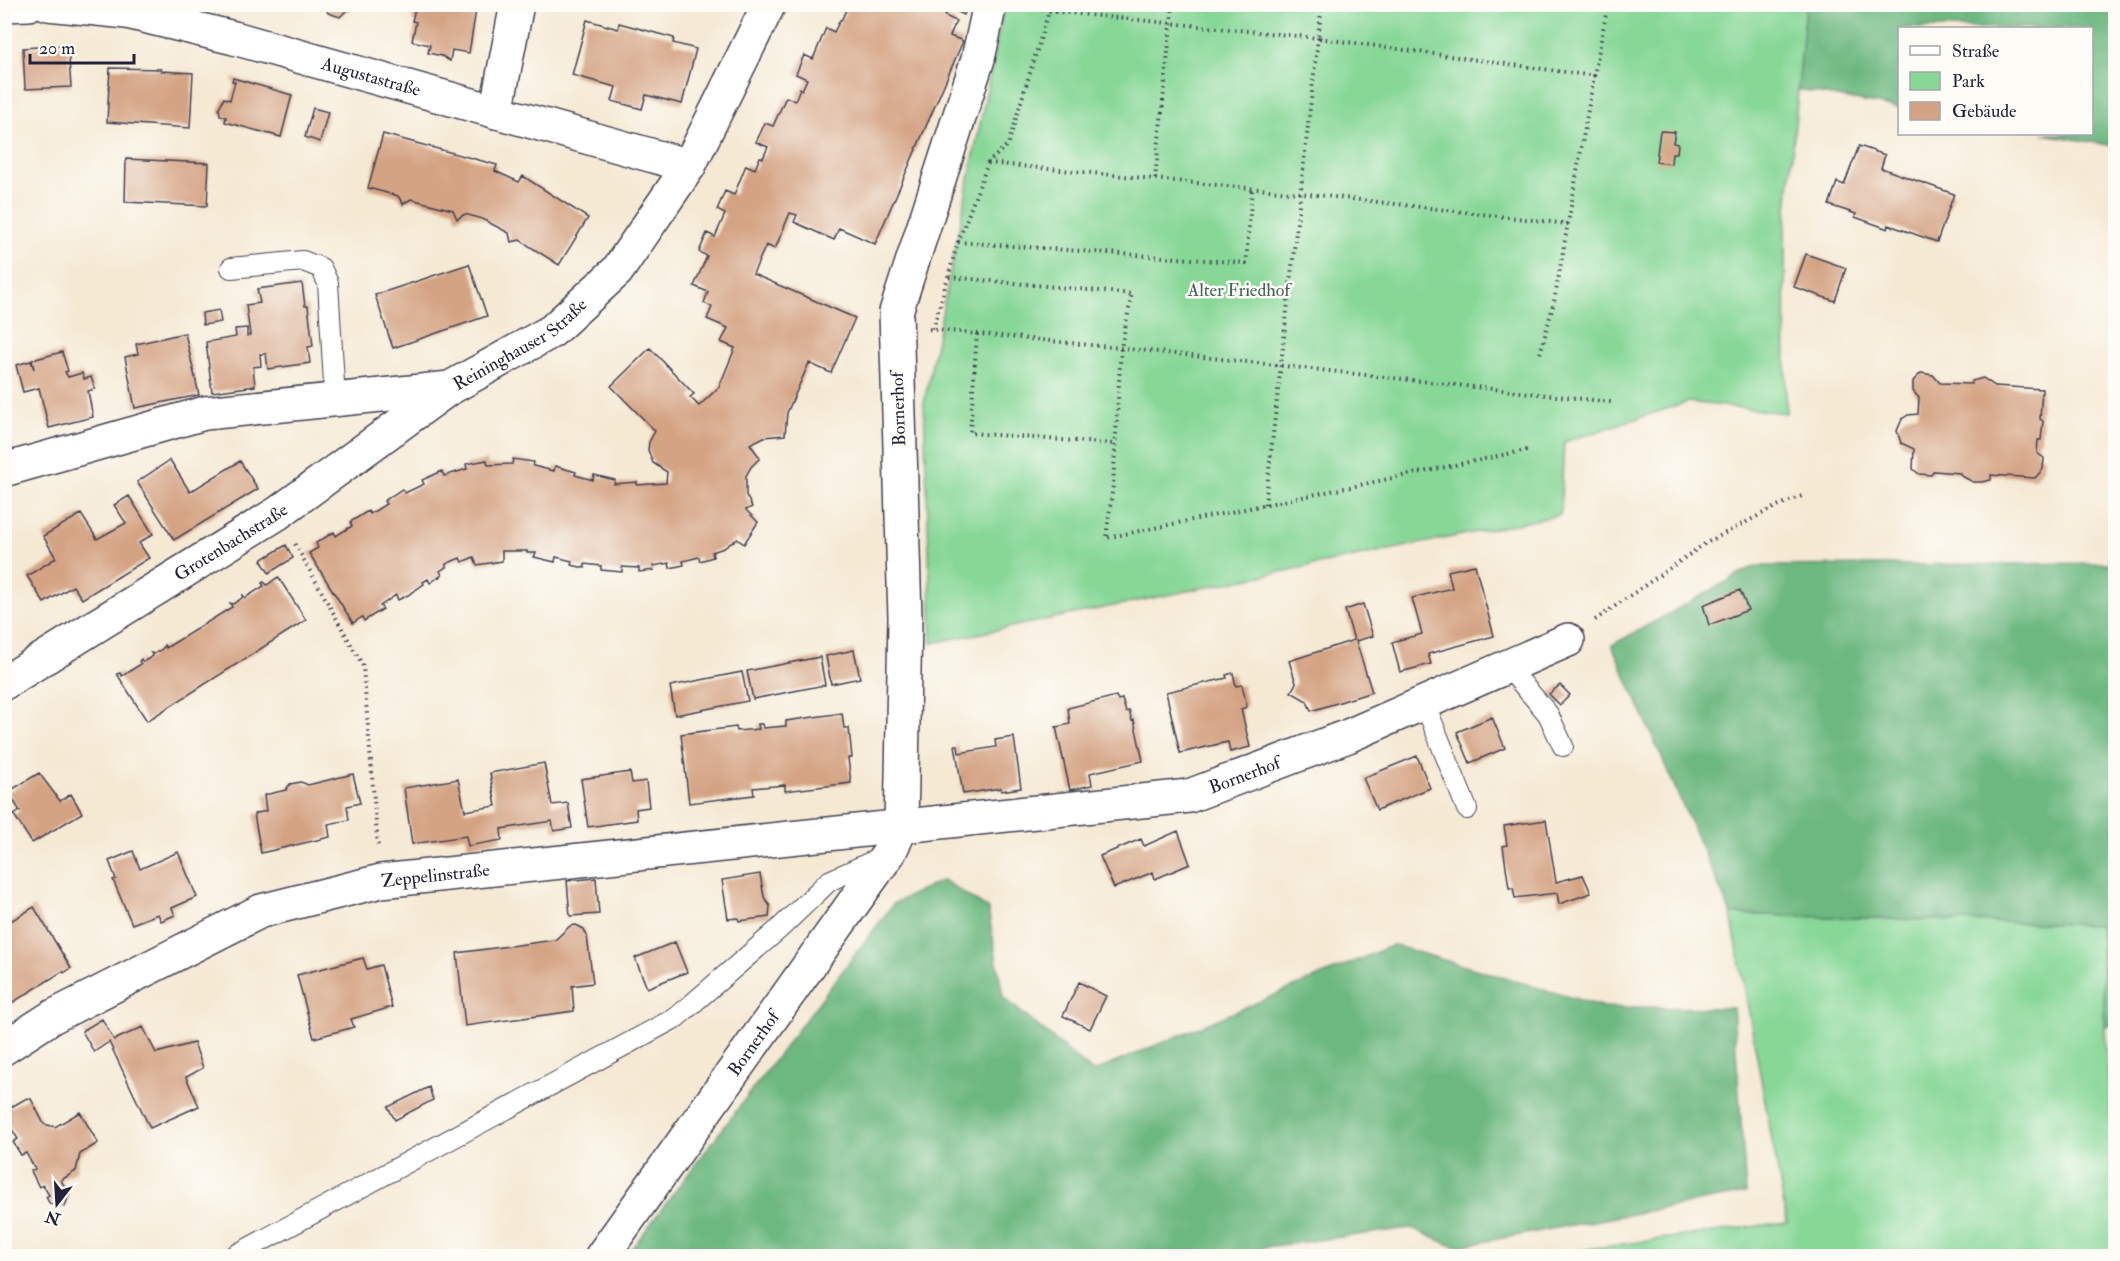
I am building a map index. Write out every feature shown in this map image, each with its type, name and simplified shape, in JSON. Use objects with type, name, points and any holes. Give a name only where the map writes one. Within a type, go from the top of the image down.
[{"type":"street","points":[[4,5],[28,4]]},
{"type":"street","name":"Augustastraße","points":[[48,4],[138,15],[234,38],[689,166]]},
{"type":"street","points":[[496,112],[517,4]]},
{"type":"street","name":"Reininghauser Straße","points":[[4,470],[205,413],[450,388],[552,332],[617,271],[689,166],[769,4]]},
{"type":"street","name":"Bornerhof","points":[[602,1257],[895,841],[905,618],[897,312],[978,59],[990,4]]},
{"type":"street","name":"Grotenbachstraße","points":[[4,683],[278,513],[450,388]]},
{"type":"street","name":"Bornerhof","points":[[895,841],[1189,796],[1348,736],[1568,640]]},
{"type":"street","name":"Zeppelinstraße","points":[[4,1048],[52,1017],[261,911],[381,881],[895,841]]},
{"type":"lane","points":[[231,268],[303,261],[321,268],[328,283],[335,400]]},
{"type":"lane","points":[[1507,666],[1548,714],[1563,746]]},
{"type":"lane","points":[[1424,702],[1467,809]]},
{"type":"lane","points":[[234,1257],[677,1017],[779,929],[829,881],[895,841]]},
{"type":"path","points":[[933,329],[957,242],[988,163],[1008,144],[1050,11],[1049,4]]},
{"type":"path","points":[[1155,179],[1173,4]]},
{"type":"path","points":[[1265,505],[1322,4]]},
{"type":"path","points":[[1540,354],[1554,302],[1608,4]]},
{"type":"path","points":[[1050,11],[1318,38],[1594,76]]},
{"type":"path","points":[[988,163],[1300,193],[1568,224]]},
{"type":"path","points":[[957,242],[1246,263],[1252,189]]},
{"type":"path","points":[[948,277],[1132,294],[1121,348],[1113,485],[1106,538],[1527,450]]},
{"type":"path","points":[[896,342],[919,329],[933,329],[1611,402]]},
{"type":"path","points":[[977,334],[970,434],[1114,444]]},
{"type":"path","points":[[1568,640],[1706,543],[1802,496]]},
{"type":"path","points":[[278,513],[363,666],[381,881]]},
{"type":"green space","name":"Alter Friedhof","points":[[1004,5],[1806,5],[1785,232],[1786,413],[1688,402],[1564,442],[1560,515],[932,643],[924,403]]},
{"type":"green space","points":[[1806,5],[2115,5],[2115,146],[2049,135],[2093,135],[2093,27],[1898,27],[1898,108],[1798,90]]},
{"type":"green space","points":[[2115,563],[2115,1024],[2105,1026],[2100,925],[1731,914],[1612,645],[1755,566]]},
{"type":"green space","points":[[943,880],[988,909],[1003,997],[1093,1072],[1393,945],[1604,1007],[1733,1008],[1746,1193],[1455,1247],[1411,1228],[1265,1247],[1249,1256],[626,1256],[894,903]]},
{"type":"green space","points":[[1731,914],[2100,925],[2107,1069],[2115,1161],[2115,1256],[1535,1256],[1787,1222]]},
{"type":"building","points":[[324,4],[352,4],[350,10],[340,17],[328,13]]},
{"type":"building","points":[[416,4],[477,4],[469,53],[452,50],[450,61],[442,56],[428,53],[430,45],[412,41],[416,22],[412,21]]},
{"type":"building","points":[[833,4],[968,4],[964,15],[949,8],[945,16],[956,21],[950,36],[963,41],[875,244],[839,228],[834,240],[794,222],[797,215],[790,213],[775,249],[766,245],[753,274],[855,318],[831,373],[809,363],[787,413],[785,435],[764,437],[750,444],[760,458],[746,476],[746,495],[752,507],[746,510],[758,522],[744,544],[737,539],[724,548],[712,552],[713,557],[700,561],[699,557],[683,561],[684,565],[670,568],[669,563],[653,566],[654,570],[639,572],[639,568],[622,567],[622,572],[601,570],[601,566],[585,564],[585,568],[571,565],[572,561],[556,557],[555,562],[534,557],[536,553],[527,553],[527,551],[502,551],[502,561],[477,565],[474,557],[462,562],[460,558],[446,564],[446,567],[440,571],[442,575],[430,583],[428,579],[423,582],[424,584],[398,600],[396,595],[380,606],[383,609],[364,621],[362,617],[353,623],[309,553],[318,548],[316,543],[334,532],[336,536],[352,526],[350,522],[386,504],[384,501],[402,489],[405,493],[424,484],[422,480],[442,471],[444,476],[467,469],[466,464],[487,460],[488,465],[512,464],[513,459],[534,462],[533,466],[554,471],[555,466],[593,480],[594,475],[615,480],[614,484],[666,483],[667,472],[653,463],[648,450],[649,442],[655,431],[611,386],[650,348],[694,394],[690,397],[699,406],[719,387],[735,348],[721,342],[728,328],[707,319],[712,307],[704,303],[708,292],[694,286],[707,256],[699,252],[707,233],[715,237],[725,214],[717,210],[725,191],[734,195],[746,165],[755,169],[760,157],[763,158],[768,147],[756,142],[765,123],[773,126],[786,97],[795,101],[800,88],[802,90],[807,79],[796,74],[804,55],[813,59],[826,28],[834,32],[841,21],[846,10]]},
{"type":"building","points":[[587,20],[618,29],[619,23],[674,38],[673,43],[696,49],[682,104],[646,95],[642,109],[612,101],[616,87],[572,75]]},
{"type":"building","points":[[68,45],[71,87],[25,89],[23,48]]},
{"type":"building","points":[[110,68],[161,69],[161,71],[193,73],[190,128],[107,122]]},
{"type":"building","points":[[233,78],[292,95],[281,137],[225,122],[226,117],[220,115],[219,108],[224,98],[230,100],[235,82],[232,81]]},
{"type":"building","points":[[313,108],[328,112],[320,142],[305,137]]},
{"type":"building","points":[[1660,131],[1675,132],[1673,143],[1678,144],[1677,153],[1672,153],[1671,164],[1656,162]]},
{"type":"building","points":[[383,134],[497,165],[495,171],[519,182],[523,176],[588,218],[559,265],[520,240],[511,242],[509,233],[482,219],[465,214],[457,219],[453,210],[411,199],[403,204],[398,196],[368,188]]},
{"type":"building","points":[[1859,146],[1885,155],[1881,168],[1954,194],[1937,242],[1889,225],[1888,229],[1855,217],[1856,214],[1829,205],[1837,182],[1844,185]]},
{"type":"building","points":[[126,159],[209,163],[207,206],[125,202]]},
{"type":"building","points":[[1806,254],[1846,268],[1835,301],[1794,287]]},
{"type":"building","points":[[469,264],[487,316],[393,348],[375,295]]},
{"type":"building","points":[[302,283],[305,306],[308,306],[313,346],[308,347],[310,363],[268,369],[266,354],[260,354],[261,366],[253,367],[255,386],[212,392],[206,342],[236,337],[235,329],[247,328],[247,336],[250,335],[246,305],[260,303],[257,289]]},
{"type":"building","points":[[219,310],[221,322],[203,325],[202,313]]},
{"type":"building","points":[[185,333],[199,395],[135,408],[125,357],[138,354],[136,344]]},
{"type":"building","points":[[62,352],[68,377],[82,373],[84,379],[91,377],[95,389],[88,391],[93,417],[49,428],[39,388],[23,392],[16,365],[31,361],[34,369],[32,360]]},
{"type":"building","points":[[1921,373],[1933,375],[1940,383],[1971,384],[1972,381],[1983,378],[1995,386],[2042,389],[2040,419],[2043,421],[2037,453],[2044,458],[2043,469],[2035,478],[1991,475],[1991,480],[1981,482],[1973,482],[1960,473],[1934,471],[1931,475],[1919,474],[1913,469],[1914,449],[1901,443],[1897,431],[1902,419],[1908,415],[1918,414],[1919,398],[1913,391],[1913,381]]},
{"type":"building","points":[[170,460],[190,492],[240,461],[258,489],[174,540],[137,482]]},
{"type":"building","points":[[129,496],[153,534],[139,543],[149,558],[82,599],[73,586],[44,603],[27,576],[56,558],[43,536],[81,514],[97,539],[126,523],[114,505]]},
{"type":"building","points":[[286,545],[293,558],[269,573],[261,560]]},
{"type":"building","points":[[1475,565],[1494,636],[1428,654],[1431,664],[1400,672],[1392,642],[1422,634],[1412,598],[1452,588],[1448,571]]},
{"type":"building","points":[[278,577],[306,620],[147,721],[117,674],[120,673],[122,676],[141,664],[139,661],[141,659],[143,662],[153,656],[151,653],[154,654],[164,645],[166,648],[232,607],[230,603],[233,604],[243,595],[245,598],[264,586],[262,583],[267,585]]},
{"type":"building","points":[[1740,590],[1748,610],[1709,625],[1703,605]]},
{"type":"building","points":[[1363,604],[1373,636],[1356,641],[1372,692],[1311,711],[1307,701],[1291,692],[1296,683],[1289,661],[1354,640],[1345,610]]},
{"type":"building","points":[[854,650],[860,678],[831,684],[826,656]]},
{"type":"building","points":[[820,657],[825,685],[753,699],[747,671]]},
{"type":"building","points":[[742,672],[748,701],[675,715],[670,686]]},
{"type":"building","points":[[1233,673],[1236,686],[1242,685],[1247,707],[1241,709],[1250,747],[1230,752],[1228,742],[1180,753],[1166,692],[1227,678],[1226,675]]},
{"type":"building","points":[[1560,685],[1570,695],[1560,705],[1549,694]]},
{"type":"building","points":[[1116,696],[1118,700],[1122,699],[1126,712],[1129,711],[1132,721],[1134,720],[1143,761],[1090,773],[1092,785],[1070,790],[1056,727],[1070,724],[1068,708]]},
{"type":"building","points":[[842,713],[844,728],[849,728],[852,758],[848,758],[851,783],[785,791],[785,785],[753,788],[754,795],[689,803],[681,734],[736,727],[737,731],[759,729],[758,724],[762,724],[763,728],[786,726],[786,721]]},
{"type":"building","points":[[1492,717],[1505,748],[1470,763],[1457,732]]},
{"type":"building","points":[[1014,737],[1021,788],[1001,791],[1001,788],[963,794],[955,745],[958,745],[959,753],[996,747],[995,740]]},
{"type":"building","points":[[1417,756],[1430,788],[1377,810],[1363,778]]},
{"type":"building","points":[[544,763],[552,805],[568,803],[572,828],[554,831],[552,821],[501,829],[502,840],[468,846],[466,836],[412,844],[404,788],[458,779],[465,811],[496,806],[490,773]]},
{"type":"building","points":[[630,772],[632,783],[646,781],[649,807],[636,809],[637,820],[588,827],[581,779]]},
{"type":"building","points":[[39,773],[60,801],[71,794],[82,813],[32,843],[14,815],[20,811],[8,792]]},
{"type":"building","points":[[353,774],[360,803],[347,806],[349,820],[328,824],[330,837],[261,853],[254,814],[266,811],[264,795],[286,790],[290,784],[301,782],[308,785]]},
{"type":"building","points":[[1546,820],[1556,882],[1583,875],[1591,893],[1559,904],[1557,893],[1515,898],[1513,888],[1509,888],[1503,846],[1507,845],[1504,826]]},
{"type":"building","points":[[1178,831],[1190,864],[1155,879],[1153,872],[1114,888],[1100,856],[1141,839],[1144,846]]},
{"type":"building","points":[[133,851],[140,869],[178,852],[197,897],[172,908],[175,915],[161,921],[158,914],[132,924],[113,880],[116,879],[109,861]]},
{"type":"building","points":[[760,874],[764,897],[770,906],[769,917],[739,921],[738,918],[728,919],[722,880]]},
{"type":"building","points":[[596,878],[599,914],[570,916],[567,881]]},
{"type":"building","points":[[34,907],[71,968],[4,1008],[4,925]]},
{"type":"building","points":[[576,925],[584,929],[587,936],[593,983],[572,986],[574,1011],[465,1026],[457,953],[555,940],[570,926]]},
{"type":"building","points":[[675,942],[687,972],[647,988],[635,958]]},
{"type":"building","points":[[363,958],[367,969],[381,965],[392,1007],[351,1019],[354,1027],[314,1038],[297,975]]},
{"type":"building","points":[[1079,982],[1106,996],[1090,1029],[1063,1016]]},
{"type":"building","points":[[102,1019],[114,1040],[143,1027],[156,1053],[194,1043],[203,1068],[186,1077],[199,1106],[150,1128],[109,1042],[94,1052],[82,1031]]},
{"type":"building","points":[[429,1087],[433,1100],[395,1120],[388,1107]]},
{"type":"building","points":[[27,1098],[31,1099],[44,1124],[55,1127],[80,1112],[98,1143],[80,1154],[76,1171],[61,1180],[69,1194],[65,1207],[50,1204],[46,1197],[49,1195],[43,1185],[39,1187],[31,1171],[35,1169],[26,1153],[21,1155],[13,1142],[18,1139],[4,1117],[4,1111]]}]
